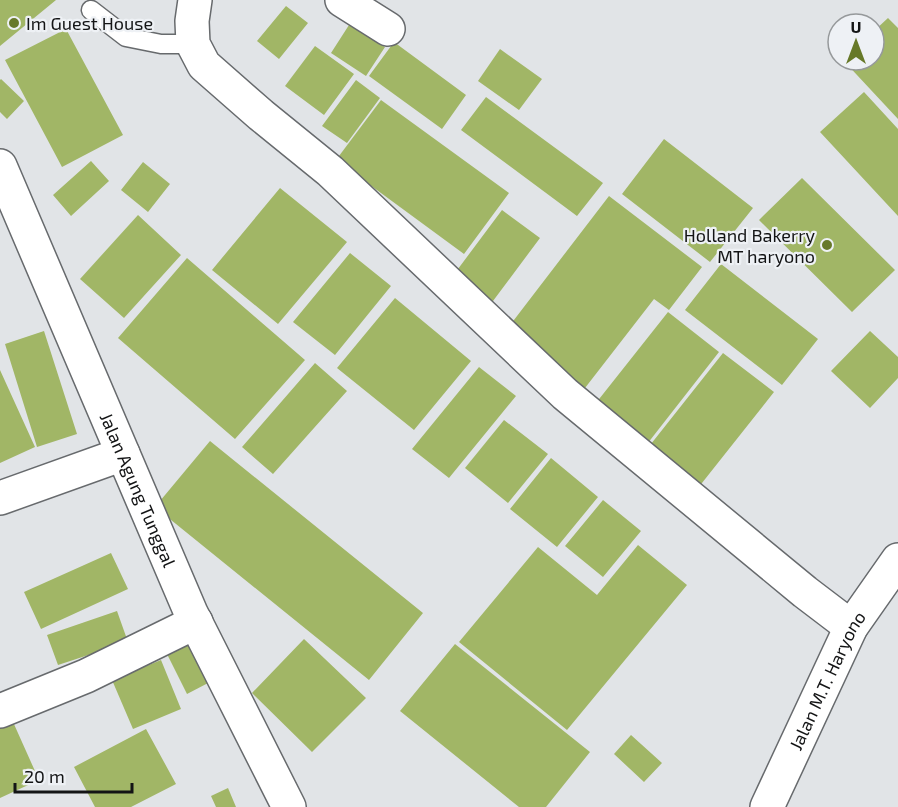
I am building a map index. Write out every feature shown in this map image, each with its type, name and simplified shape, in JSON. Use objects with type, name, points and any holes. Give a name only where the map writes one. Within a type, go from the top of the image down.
[{"type":"street","points":[[195,0],[192,21],[193,44],[204,65],[330,171],[565,394],[805,592],[851,627]]},
{"type":"street","points":[[342,0],[388,29]]},
{"type":"street","name":"Jalan Agung Tunggal","points":[[0,166],[196,622],[289,807]]},
{"type":"street","points":[[0,498],[123,454]]},
{"type":"street","name":"Jalan M.T. Haryono","points":[[767,807],[851,627],[898,560]]},
{"type":"street","points":[[0,711],[87,676],[196,622]]},
{"type":"lane","points":[[91,10],[126,36],[161,44],[193,44]]},
{"type":"building","name":"Im Guest House","points":[[0,0],[56,0],[0,46]]},
{"type":"building","points":[[286,6],[308,23],[279,59],[257,41]]},
{"type":"building","points":[[888,18],[898,28],[898,119],[854,72],[886,72],[886,20]]},
{"type":"building","points":[[349,25],[385,47],[366,76],[331,53]]},
{"type":"building","points":[[66,29],[123,135],[62,167],[5,60]]},
{"type":"building","points":[[394,42],[466,95],[442,129],[369,76]]},
{"type":"building","points":[[315,46],[354,74],[324,115],[285,86]]},
{"type":"building","points":[[500,49],[542,79],[519,110],[478,81]]},
{"type":"building","points":[[1,79],[24,101],[7,119],[0,112]]},
{"type":"building","points":[[356,80],[380,98],[347,143],[322,126]]},
{"type":"building","points":[[864,92],[898,129],[898,216],[820,132]]},
{"type":"building","points":[[486,97],[603,183],[577,216],[461,130]]},
{"type":"building","points":[[381,100],[509,193],[464,254],[336,160]]},
{"type":"building","points":[[664,139],[753,208],[710,262],[622,194]]},
{"type":"building","points":[[91,161],[109,181],[71,216],[53,195]]},
{"type":"building","points":[[143,162],[170,184],[148,212],[121,190]]},
{"type":"building","name":"Holland Bakerry MT haryono","points":[[802,178],[895,270],[852,312],[759,220]]},
{"type":"building","points":[[280,188],[347,242],[278,324],[212,270]]},
{"type":"building","points":[[609,196],[702,267],[669,310],[654,299],[585,388],[507,329]]},
{"type":"building","points":[[502,210],[540,238],[490,305],[452,277]]},
{"type":"building","points":[[138,215],[181,255],[124,318],[80,279]]},
{"type":"building","points":[[350,253],[391,286],[335,355],[293,322]]},
{"type":"building","points":[[187,258],[305,360],[235,439],[118,338]]},
{"type":"building","points":[[721,264],[818,339],[782,385],[685,310]]},
{"type":"building","points":[[395,298],[471,361],[414,430],[337,368]]},
{"type":"building","points":[[668,312],[719,352],[644,448],[592,408]]},
{"type":"building","points":[[44,331],[77,434],[37,447],[5,344]]},
{"type":"building","points":[[870,331],[898,357],[898,378],[870,408],[831,371]]},
{"type":"building","points":[[723,353],[774,392],[698,488],[647,449]]},
{"type":"building","points":[[315,363],[347,391],[273,474],[242,447]]},
{"type":"building","points":[[479,367],[516,396],[449,478],[412,449]]},
{"type":"building","points":[[0,370],[35,447],[0,463]]},
{"type":"building","points":[[504,420],[548,454],[508,503],[465,468]]},
{"type":"building","points":[[210,441],[423,613],[369,680],[155,507]]},
{"type":"building","points":[[551,458],[598,497],[557,547],[510,509]]},
{"type":"building","points":[[603,500],[641,531],[603,577],[565,546]]},
{"type":"building","points":[[638,545],[687,585],[567,730],[459,642],[538,547],[597,595]]},
{"type":"building","points":[[111,553],[128,589],[41,629],[24,592]]},
{"type":"building","points":[[117,611],[128,642],[58,665],[47,635]]},
{"type":"building","points":[[304,639],[366,698],[312,752],[252,693]]},
{"type":"building","points":[[190,642],[210,682],[187,694],[167,654]]},
{"type":"building","points":[[455,644],[590,752],[546,807],[519,807],[400,711]]},
{"type":"building","points":[[161,660],[181,709],[133,729],[112,680]]},
{"type":"building","points":[[9,713],[39,780],[0,798],[0,717]]},
{"type":"building","points":[[146,729],[176,784],[131,807],[95,807],[74,767]]},
{"type":"building","points":[[631,735],[662,763],[644,782],[614,754]]},
{"type":"building","points":[[228,788],[236,807],[216,807],[211,796]]},
{"type":"place","name":"Im Guest House","points":[[14,23]]},
{"type":"place","name":"Holland Bakerry MT haryono","points":[[827,245]]}]
